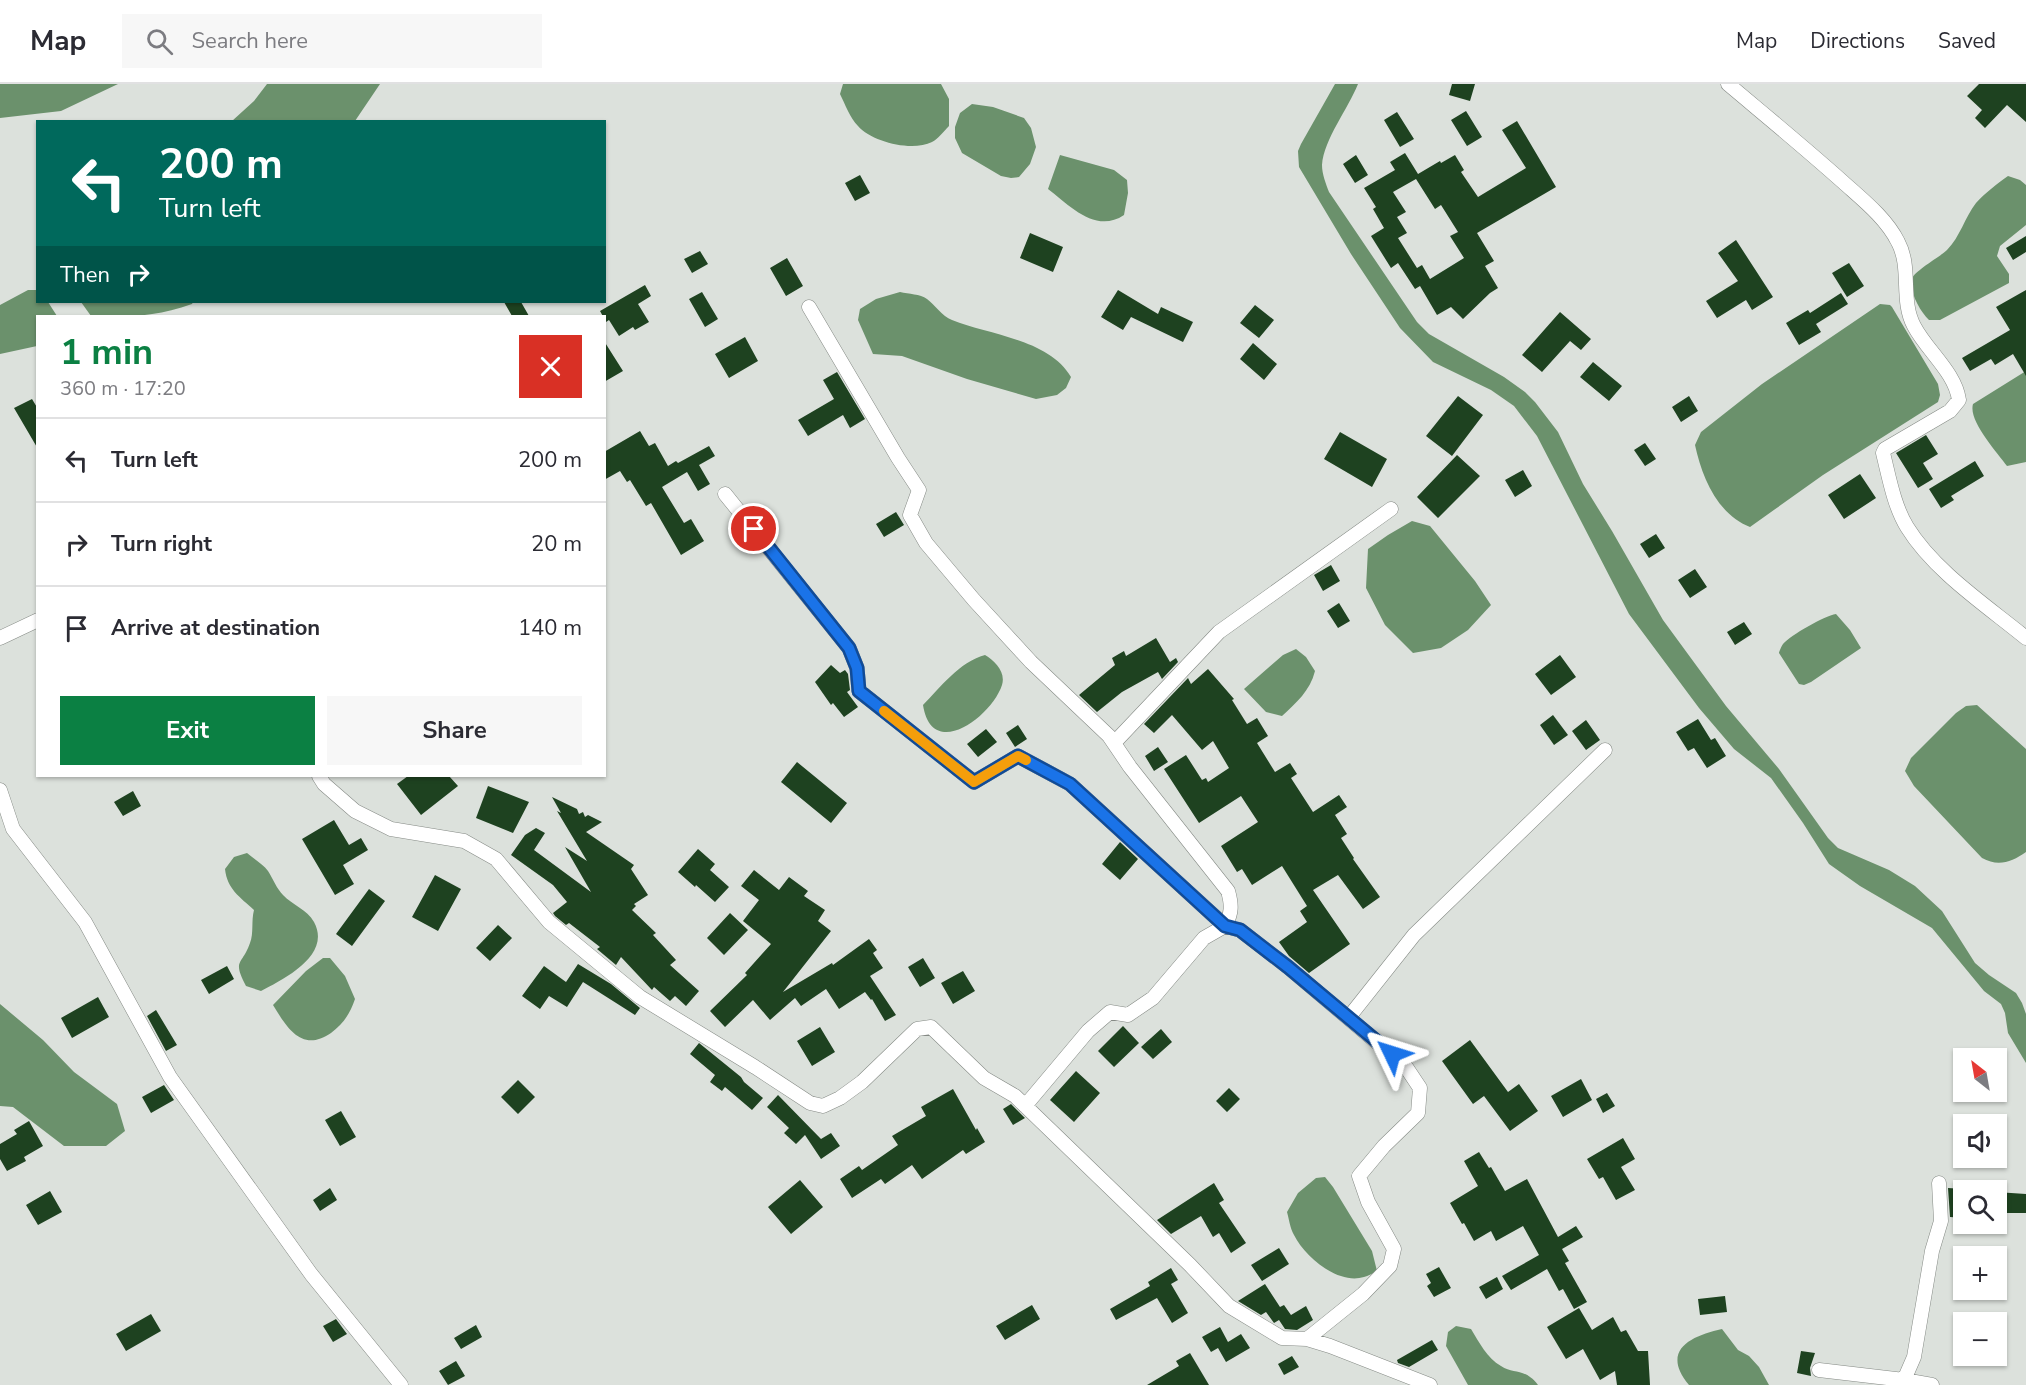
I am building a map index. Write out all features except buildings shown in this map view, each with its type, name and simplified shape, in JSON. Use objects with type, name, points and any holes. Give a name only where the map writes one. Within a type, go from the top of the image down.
[{"type":"street","points":[[1728,84],[1809,151],[1867,204],[1889,227],[1900,244],[1904,258],[1907,307],[1911,319],[1924,343],[1948,375],[1959,400],[1950,411],[1885,449],[1883,453],[1898,507],[1921,547],[1950,575],[2026,638]]},
{"type":"street","points":[[809,307],[919,490],[910,515],[926,543],[1024,654],[1114,743],[1228,891],[1232,904],[1231,916],[1225,926],[1204,938],[1154,998],[1128,1015],[1110,1012],[1095,1024],[1025,1106]]},
{"type":"street","points":[[725,494],[849,648],[857,668],[859,691],[974,782],[1018,756],[1070,784],[1225,926],[1240,930],[1349,1017],[1406,1067],[1420,1088],[1418,1113],[1384,1146],[1359,1176],[1368,1202],[1394,1249],[1390,1266],[1363,1294],[1306,1339]]},
{"type":"street","points":[[1114,743],[1219,632],[1390,509]]},
{"type":"street","points":[[0,638],[36,621]]},
{"type":"street","points":[[1349,1017],[1414,935],[1605,750]]},
{"type":"street","points":[[320,777],[324,784],[355,811],[391,830],[464,841],[496,859],[549,922],[640,997],[810,1103],[823,1106],[840,1098],[862,1082],[917,1029],[931,1027],[984,1078],[1015,1096],[1190,1265],[1229,1306],[1282,1338],[1306,1339],[1330,1346],[1430,1385]]},
{"type":"street","points":[[0,790],[13,829],[85,922],[170,1077],[311,1274],[400,1385]]},
{"type":"street","points":[[1904,1383],[1914,1357],[1932,1251],[1941,1221],[1939,1183]]},
{"type":"street","points":[[1819,1370],[1932,1385]]},
{"type":"shaded area","points":[[0,84],[118,84],[61,111],[0,118]]},
{"type":"shaded area","points":[[267,84],[380,84],[356,120],[233,120],[254,101]]},
{"type":"shaded area","points":[[843,84],[941,84],[949,99],[949,126],[934,141],[924,145],[903,146],[882,141],[864,132],[853,119],[840,94]]},
{"type":"shaded area","points":[[1335,84],[1358,84],[1327,145],[1322,165],[1325,182],[1329,192],[1417,322],[1429,334],[1504,377],[1535,402],[1558,432],[1583,484],[1663,620],[1726,706],[1779,769],[1828,838],[1838,848],[1889,870],[1915,886],[1942,911],[1975,963],[2016,993],[2026,1014],[2026,1063],[2008,1033],[2001,1004],[1984,991],[1932,928],[1860,886],[1829,864],[1771,778],[1734,749],[1699,708],[1629,614],[1537,436],[1514,406],[1491,390],[1433,362],[1400,328],[1351,254],[1299,167],[1298,151],[1301,144]]},
{"type":"shaded area","points":[[972,104],[993,107],[1024,118],[1031,128],[1036,147],[1030,164],[1019,177],[1001,176],[962,153],[955,138],[955,127],[960,113]]},
{"type":"shaded area","points":[[1060,155],[1114,170],[1127,180],[1128,193],[1124,215],[1114,220],[1093,220],[1074,210],[1048,189]]},
{"type":"shaded area","points":[[2008,176],[2026,185],[2026,225],[2000,246],[1997,256],[2009,274],[2009,283],[1940,320],[1929,320],[1916,301],[1912,290],[1912,279],[1917,272],[1947,250],[1976,203]]},
{"type":"shaded area","points":[[28,290],[36,290],[36,303],[49,303],[56,315],[36,315],[36,346],[0,354],[0,305]]},
{"type":"shaded area","points":[[900,292],[924,297],[952,320],[1017,340],[1048,354],[1061,364],[1071,377],[1066,388],[1057,395],[1036,399],[967,379],[902,356],[873,354],[858,320],[860,309],[876,299]]},
{"type":"shaded area","points":[[82,303],[192,303],[166,312],[142,315],[90,315]]},
{"type":"shaded area","points":[[1880,304],[1892,307],[1938,384],[1940,395],[1938,402],[1823,475],[1750,527],[1738,521],[1720,504],[1707,482],[1695,445],[1701,432],[1762,384]]},
{"type":"shaded area","points":[[2026,371],[2026,462],[2007,466],[1979,427],[1975,419],[1973,404]]},
{"type":"shaded area","points":[[1412,521],[1430,526],[1475,581],[1491,605],[1468,630],[1441,648],[1413,653],[1385,625],[1366,588],[1368,549]]},
{"type":"shaded area","points":[[1836,614],[1850,630],[1861,648],[1811,682],[1804,685],[1799,684],[1779,653],[1782,646],[1808,626]]},
{"type":"shaded area","points":[[1296,649],[1306,657],[1315,671],[1310,685],[1282,716],[1266,712],[1244,689],[1283,655]]},
{"type":"shaded area","points":[[985,655],[1001,671],[1003,680],[996,697],[975,720],[962,728],[949,732],[938,730],[929,722],[923,705],[959,669]]},
{"type":"shaded area","points":[[1977,705],[2026,749],[2026,852],[1999,863],[1982,858],[1914,786],[1905,771],[1911,758],[1956,713],[1966,706]]},
{"type":"shaded area","points":[[247,853],[266,868],[283,895],[311,918],[318,934],[317,945],[303,964],[293,973],[261,991],[246,986],[239,967],[251,939],[254,910],[231,887],[225,869],[234,857]]},
{"type":"shaded area","points":[[323,958],[330,958],[345,976],[355,999],[346,1018],[331,1033],[312,1040],[304,1039],[290,1029],[273,1005],[306,971]]},
{"type":"shaded area","points":[[0,1004],[43,1040],[74,1072],[117,1104],[125,1131],[106,1146],[64,1146],[13,1107],[0,1106]]},
{"type":"shaded area","points":[[1325,1177],[1372,1251],[1377,1271],[1367,1276],[1354,1278],[1333,1273],[1306,1252],[1293,1232],[1287,1212],[1298,1193],[1316,1178]]},
{"type":"shaded area","points":[[1456,1326],[1471,1329],[1496,1363],[1506,1369],[1524,1373],[1538,1385],[1468,1385],[1446,1346],[1448,1332]]},
{"type":"shaded area","points":[[1722,1329],[1738,1350],[1749,1356],[1759,1367],[1769,1385],[1689,1385],[1681,1373],[1678,1362],[1683,1346],[1700,1336]]},
{"type":"slow traffic","points":[[884,711],[974,782],[1018,756],[1026,760]]},
{"type":"route","points":[[754,529],[849,648],[857,668],[859,691],[974,782],[1018,756],[1070,784],[1225,926],[1240,930],[1392,1054]]}]
